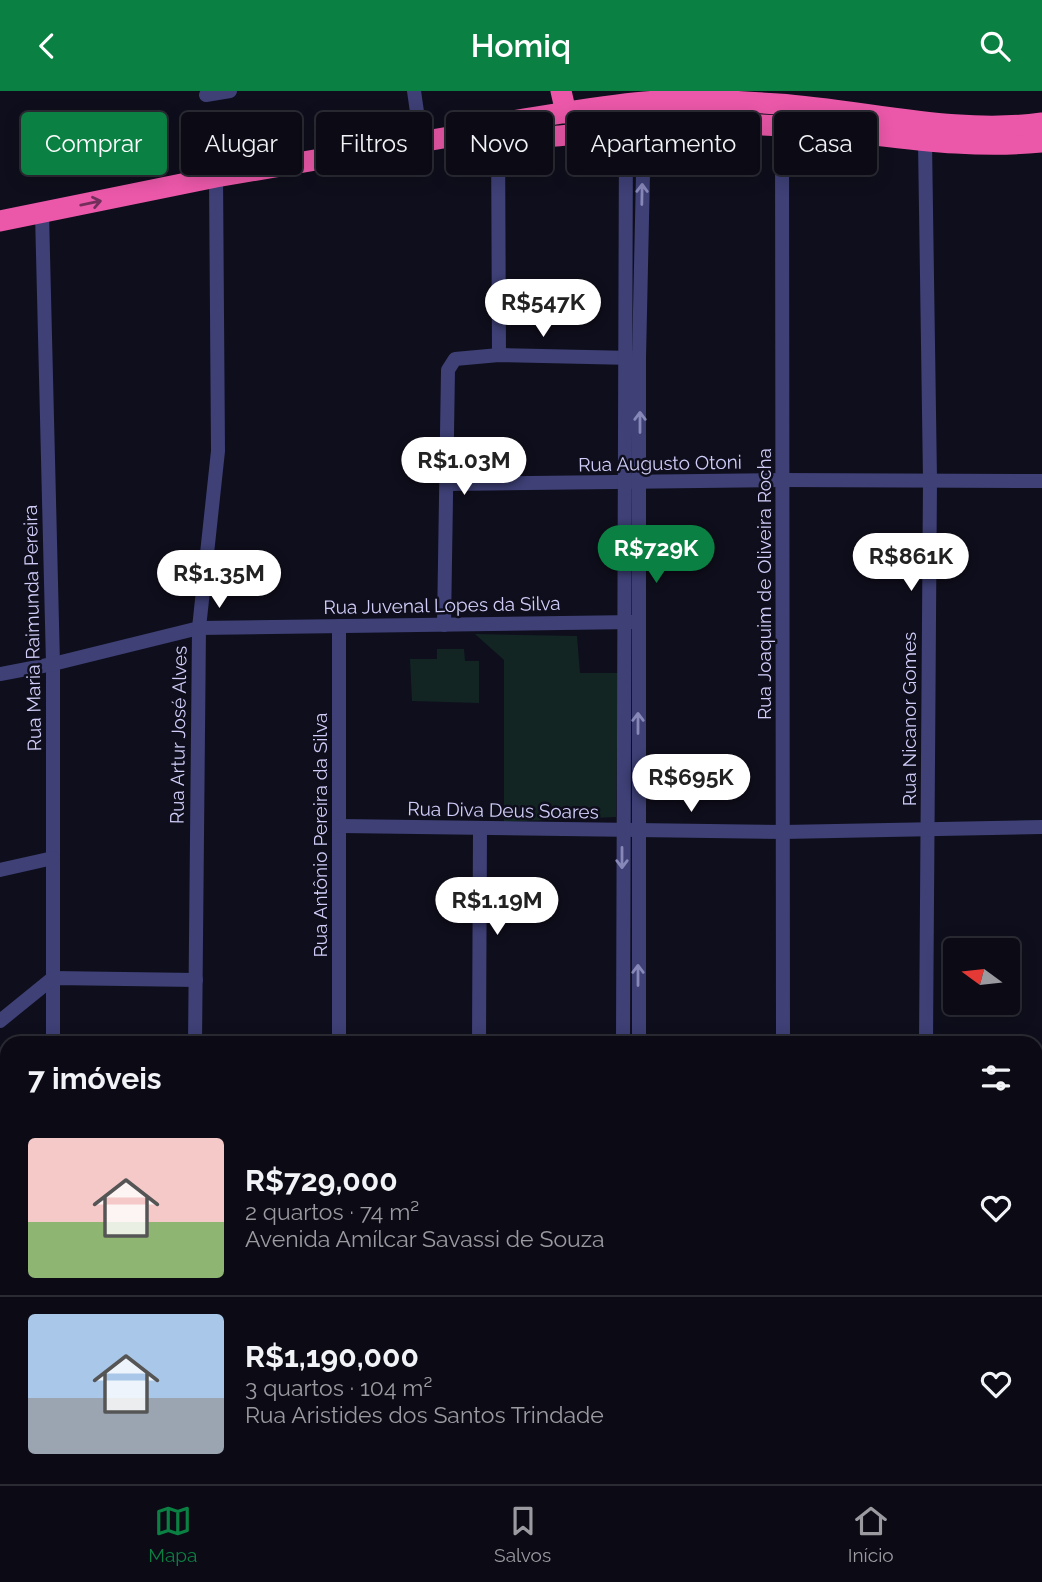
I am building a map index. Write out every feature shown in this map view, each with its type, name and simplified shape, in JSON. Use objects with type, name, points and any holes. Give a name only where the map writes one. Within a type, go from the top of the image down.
[{"type":"highway","points":[[561,91],[566,113]]},
{"type":"highway","points":[[553,116],[680,96],[781,104],[937,122],[1014,127],[1042,123]]},
{"type":"highway","points":[[877,137],[992,147],[1042,142]]},
{"type":"highway","points":[[0,221],[216,177],[316,161]]},
{"type":"street","points":[[206,95],[230,91]]},
{"type":"street","points":[[414,91],[417,112]]},
{"type":"street","name":"Rua Nicanor Gomes","points":[[925,142],[930,479],[926,1036]]},
{"type":"street","points":[[495,175],[499,355]]},
{"type":"street","points":[[634,175],[632,358],[623,484],[638,830],[639,1036]]},
{"type":"street","name":"Rua Joaquim de Oliveira Rocha","points":[[782,175],[783,1036]]},
{"type":"street","name":"Rua Artur José Alves","points":[[195,1036],[199,628],[218,451],[216,177]]},
{"type":"street","name":"Rua Maria Raimunda Pereira","points":[[42,213],[53,664],[53,1036]]},
{"type":"street","points":[[444,625],[447,370],[455,359],[499,355],[632,358]]},
{"type":"street","points":[[623,1036],[622,830],[640,483],[632,358]]},
{"type":"street","name":"Rua Augusto Otoni","points":[[447,484],[930,479],[1042,481]]},
{"type":"street","name":"Rua Juvenal Lopes da Silva","points":[[0,674],[53,664],[199,628],[631,623]]},
{"type":"street","name":"Rua Antônio Pereira da Silva","points":[[339,626],[339,1036]]},
{"type":"street","name":"Rua Diva Deus Soares","points":[[341,826],[480,830],[783,832],[1042,827]]},
{"type":"street","points":[[479,1036],[480,830]]},
{"type":"street","points":[[0,870],[53,858]]},
{"type":"street","points":[[0,1021],[53,978],[196,980]]},
{"type":"green space","points":[[475,634],[577,636],[580,673],[618,673],[616,817],[504,822],[504,660]]},
{"type":"green space","points":[[437,649],[464,649],[465,661],[479,661],[479,703],[412,701],[410,659],[437,659]]}]
